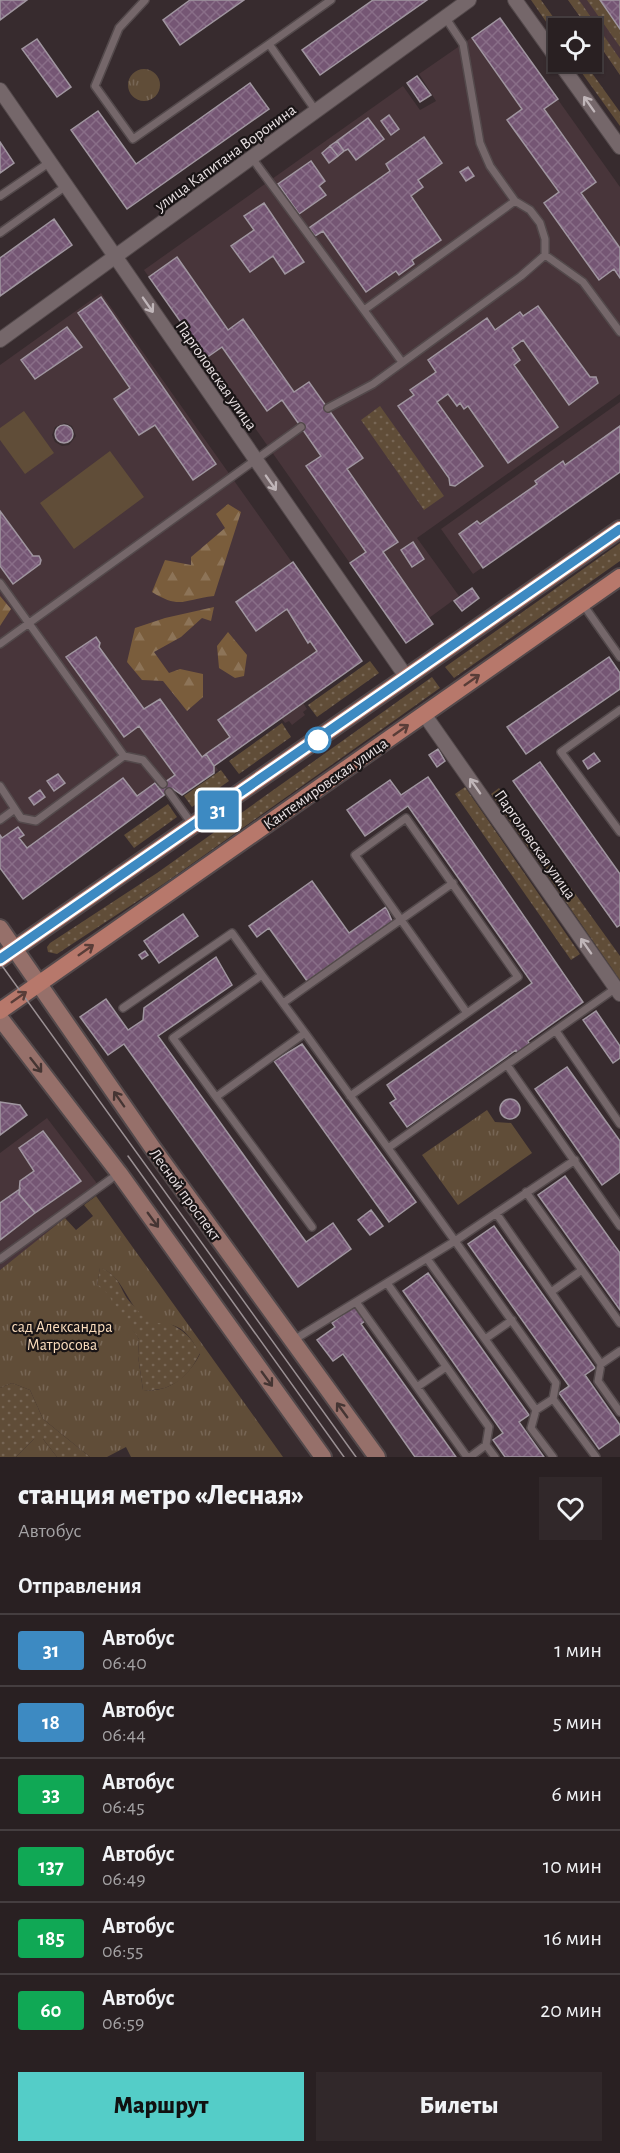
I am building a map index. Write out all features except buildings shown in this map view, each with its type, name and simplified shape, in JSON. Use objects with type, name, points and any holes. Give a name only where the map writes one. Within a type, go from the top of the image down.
[{"type":"main road","points":[[0,959],[620,529]]},
{"type":"main road","name":"Кантемировская улица","points":[[0,1011],[620,577]]},
{"type":"main road","name":"Лесной проспект","points":[[0,928],[376,1457]]},
{"type":"main road","points":[[0,1018],[119,1173],[323,1457]]},
{"type":"street","name":"улица Капитана Воронина","points":[[0,340],[469,0]]},
{"type":"street","points":[[515,0],[548,46]]},
{"type":"street","points":[[567,72],[620,147]]},
{"type":"street","name":"Парголовская улица","points":[[1,94],[407,678]]},
{"type":"street","name":"Парголовская улица","points":[[424,714],[618,991]]},
{"type":"lane","points":[[145,0],[119,27],[95,86],[133,139],[329,1]]},
{"type":"lane","points":[[328,408],[373,384],[521,276],[545,255],[545,239],[540,223],[530,210],[515,201],[490,166],[480,143],[463,44],[445,17]]},
{"type":"lane","points":[[269,44],[316,111]]},
{"type":"lane","points":[[252,158],[402,362]]},
{"type":"lane","points":[[0,196],[50,162]]},
{"type":"lane","points":[[0,232],[66,186]]},
{"type":"lane","points":[[364,310],[515,201]]},
{"type":"lane","points":[[545,255],[583,282],[620,332]]},
{"type":"lane","points":[[0,644],[301,427]]},
{"type":"lane","points":[[0,583],[124,756],[143,760],[163,784]]},
{"type":"lane","points":[[582,603],[620,657]]},
{"type":"lane","points":[[620,710],[561,752],[620,832]]},
{"type":"lane","points":[[0,786],[21,818],[36,821],[124,756]]},
{"type":"lane","points":[[169,792],[194,826]]},
{"type":"lane","points":[[0,820],[15,809]]},
{"type":"lane","points":[[350,1096],[467,1013],[518,976],[406,818],[355,855],[467,1013]]},
{"type":"lane","points":[[283,1003],[453,884]]},
{"type":"lane","points":[[123,1008],[232,933],[556,1383],[553,1399],[536,1410],[531,1428],[553,1457]]},
{"type":"lane","points":[[262,975],[173,1038],[312,1227]]},
{"type":"lane","points":[[388,1148],[556,1030],[618,991]]},
{"type":"lane","points":[[556,1030],[620,1124]]},
{"type":"lane","points":[[216,1097],[305,1034]]},
{"type":"lane","points":[[507,1065],[620,1226]]},
{"type":"lane","points":[[292,1341],[428,1260],[574,1160]]},
{"type":"lane","points":[[0,1259],[119,1173]]},
{"type":"lane","points":[[526,1192],[620,1323]]},
{"type":"lane","points":[[496,1213],[602,1364]]},
{"type":"lane","points":[[428,1260],[536,1410]]},
{"type":"lane","points":[[551,1292],[582,1270]]},
{"type":"lane","points":[[387,1283],[489,1427],[486,1445],[495,1457]]},
{"type":"lane","points":[[356,1302],[468,1457],[486,1445]]},
{"type":"lane","points":[[485,1339],[512,1320]]},
{"type":"lane","points":[[620,1351],[602,1364],[598,1381],[620,1412]]},
{"type":"lane","points":[[417,1387],[446,1367]]},
{"type":"lane","points":[[553,1399],[596,1457]]},
{"type":"shaded area","points":[[568,0],[620,0],[620,75],[602,49],[602,18],[581,18]]},
{"type":"shaded area","points":[[500,18],[620,187],[620,394],[417,538],[459,596],[429,618],[433,624],[406,643],[144,270],[403,86],[420,110],[436,101],[419,74]]},
{"type":"shaded area","points":[[101,293],[362,661],[303,703],[307,709],[303,712],[305,715],[292,725],[289,721],[285,723],[281,718],[215,765],[218,770],[182,795],[172,789],[23,899],[0,868],[0,365]],"holes":[[[65,423],[72,426],[76,436],[69,445],[62,446],[55,442],[52,435],[55,427]]]},
{"type":"shaded area","points":[[620,402],[620,472],[473,574],[441,529]]},
{"type":"shaded area","points":[[47,1118],[102,1190],[0,1270],[0,1153]]},
{"type":"green space","points":[[531,0],[541,0],[554,18],[548,18],[548,25]]},
{"type":"green space","points":[[568,0],[579,0],[592,18],[581,18]]},
{"type":"green space","points":[[587,0],[600,0],[620,29],[620,47],[602,18],[600,18]]},
{"type":"green space","points":[[602,33],[620,59],[620,75],[602,49]]},
{"type":"green space","points":[[144,69],[155,74],[160,85],[155,96],[144,101],[133,96],[128,85],[133,74]]},
{"type":"green space","points":[[581,72],[591,72],[620,112],[620,126]]},
{"type":"green space","points":[[380,406],[444,496],[424,510],[361,420]]},
{"type":"green space","points":[[24,411],[54,453],[25,474],[0,440],[0,428]]},
{"type":"green space","points":[[110,451],[144,497],[74,549],[40,503]]},
{"type":"green space","points":[[228,504],[241,512],[214,596],[176,602],[152,592],[165,560],[191,565],[191,557],[225,528],[216,514]]},
{"type":"green space","points":[[620,543],[620,561],[454,678],[445,667]]},
{"type":"green space","points":[[0,596],[11,609],[0,626]]},
{"type":"green space","points":[[214,607],[211,621],[202,618],[181,637],[154,652],[169,673],[180,669],[203,674],[203,697],[187,711],[163,681],[142,680],[127,662],[135,628],[165,618]]},
{"type":"green space","points":[[228,632],[247,655],[244,676],[235,678],[219,668],[217,646]]},
{"type":"green space","points":[[370,661],[379,673],[317,717],[308,705]]},
{"type":"green space","points":[[432,677],[440,688],[165,883],[57,954],[48,952],[47,947],[50,943],[157,873]]},
{"type":"green space","points":[[282,723],[291,737],[239,774],[229,761]]},
{"type":"green space","points":[[221,770],[229,781],[192,807],[184,796]]},
{"type":"green space","points":[[465,787],[580,954],[571,960],[455,794]]},
{"type":"green space","points":[[499,788],[620,956],[620,980],[491,794]]},
{"type":"green space","points":[[168,804],[177,817],[134,848],[124,835]]},
{"type":"green space","points":[[487,1110],[495,1122],[511,1123],[532,1153],[458,1205],[422,1155]]},
{"type":"green space","name":"cад Александра Матросова","points":[[96,1196],[283,1457],[131,1457],[126,1447],[107,1457],[90,1457],[43,1419],[30,1390],[12,1383],[0,1388],[0,1270],[65,1218],[76,1230],[93,1216],[84,1205]],"holes":[[[100,1268],[115,1277],[135,1308],[149,1321],[178,1327],[194,1343],[200,1354],[190,1370],[177,1382],[161,1389],[143,1390],[138,1356],[139,1339],[107,1293],[97,1285]]]},
{"type":"green space","points":[[100,1267],[117,1280],[128,1300],[135,1306],[179,1329],[195,1344],[200,1353],[190,1370],[178,1382],[162,1389],[143,1390],[138,1356],[139,1339],[97,1285]]},
{"type":"green space","points":[[12,1383],[30,1390],[43,1419],[90,1457],[57,1457],[43,1439],[34,1439],[16,1457],[0,1457],[0,1388]]},
{"type":"green space","points":[[34,1439],[43,1439],[57,1457],[16,1457]]},
{"type":"tram line","points":[[0,963],[356,1457]]},
{"type":"tram line","points":[[128,1156],[344,1457]]},
{"type":"bus line","name":"31","points":[[0,959],[132,870],[620,529]]}]
